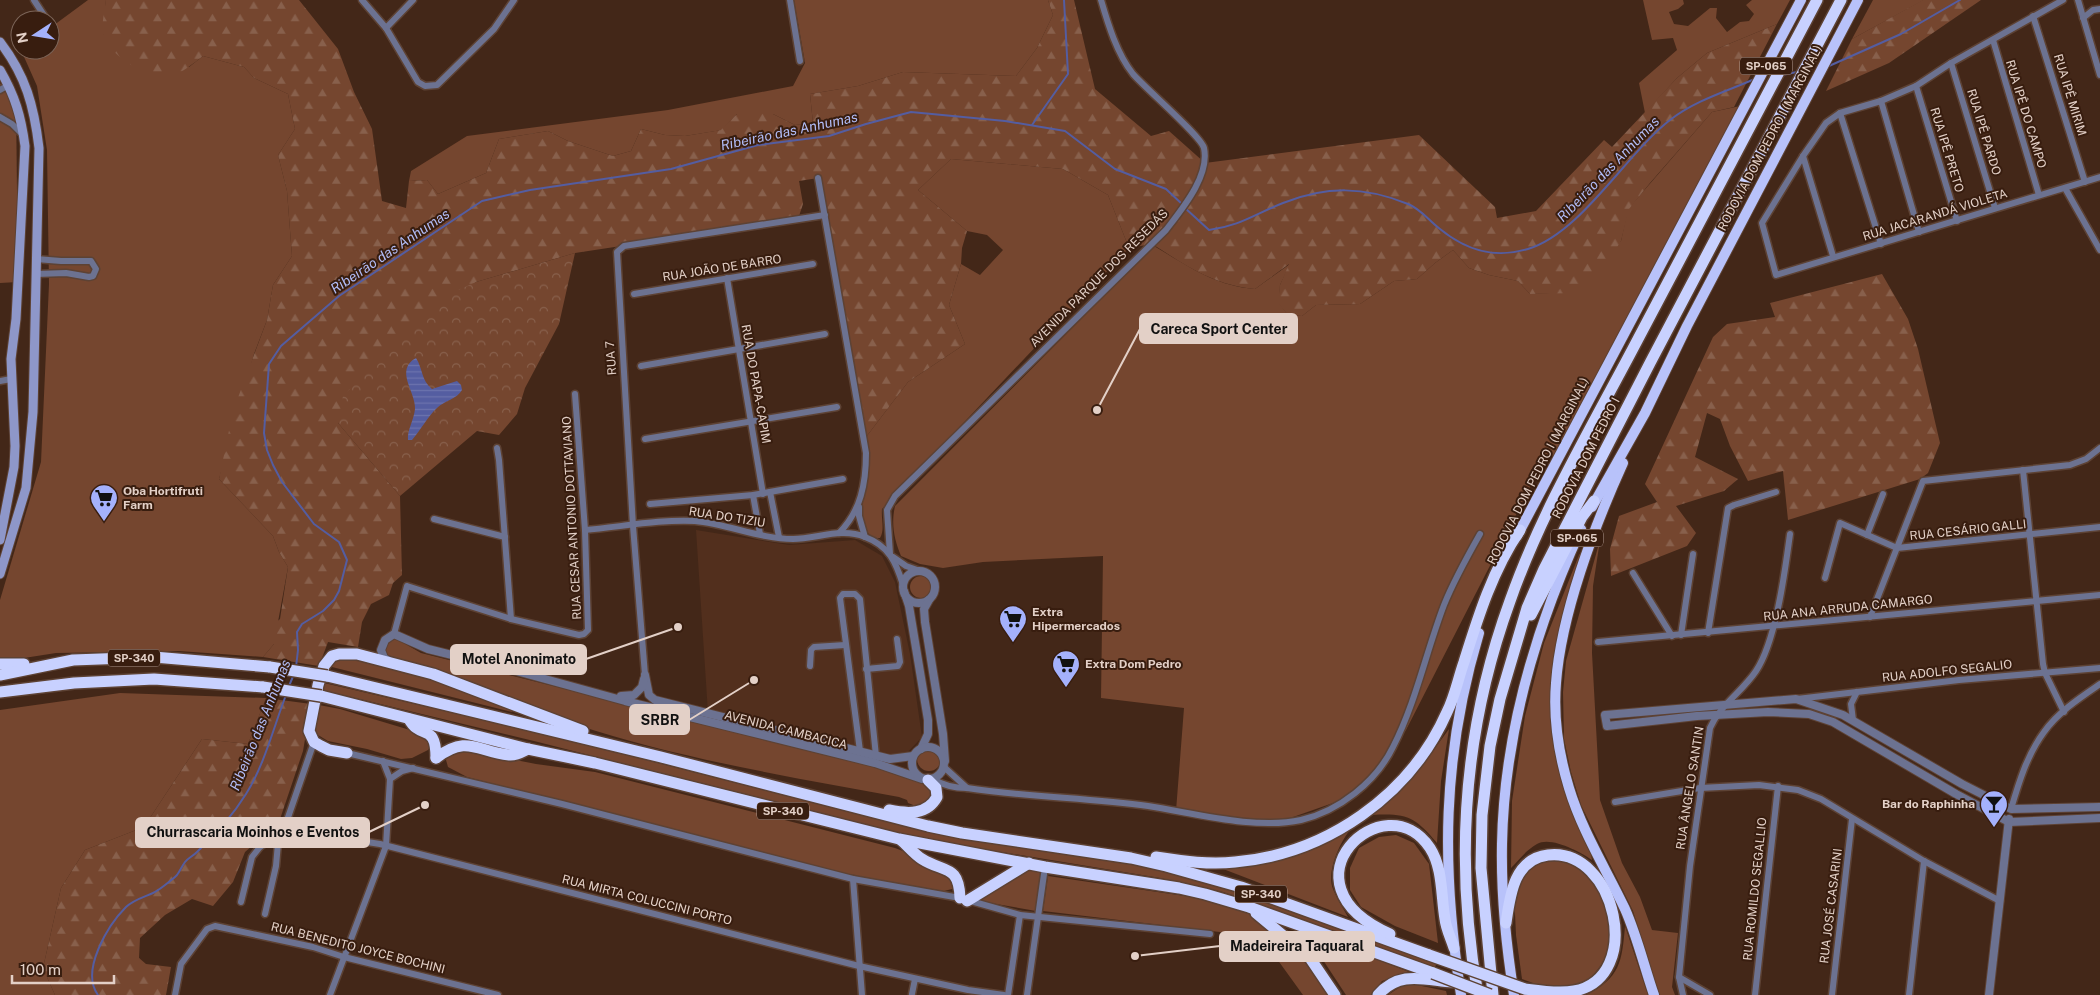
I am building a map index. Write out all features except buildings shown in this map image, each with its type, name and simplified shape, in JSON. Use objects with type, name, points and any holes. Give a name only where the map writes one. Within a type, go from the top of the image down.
[{"type":"highway","name":"RODOVIA DOM PEDRO I (MARGINAL)","points":[[1461,995],[1449,904],[1447,806],[1458,719],[1465,681],[1484,617],[1507,557],[1520,530],[1800,0]]},
{"type":"highway","name":"RODOVIA DOM PEDRO I","points":[[1478,995],[1468,922],[1465,871],[1466,811],[1471,753],[1482,696],[1495,645],[1514,589],[1558,492],[1817,0]]},
{"type":"highway","name":"RODOVIA DOM PEDRO I","points":[[1492,995],[1481,868],[1482,815],[1490,746],[1500,699],[1527,608],[1544,569],[1646,371],[1841,0]]},
{"type":"highway","name":"RODOVIA DOM PEDRO I (MARGINAL)","points":[[1514,995],[1502,864],[1506,780],[1518,707],[1554,593],[1594,501],[1644,413],[1793,121],[1858,0]]},
{"type":"highway","points":[[1644,413],[1604,508],[1579,580],[1560,650],[1555,713],[1558,739],[1569,789],[1626,912],[1654,995]]},
{"type":"highway","points":[[1513,650],[1582,517],[1594,501]]},
{"type":"highway","points":[[1087,851],[1203,863],[1255,860],[1278,855],[1312,843],[1349,824],[1370,809],[1388,795],[1419,761],[1448,712],[1479,616],[1503,558],[1520,530]]},
{"type":"highway","points":[[347,753],[330,750],[314,742],[309,725],[324,666],[332,656],[347,653],[357,654],[379,662],[420,670],[450,680],[533,714],[661,757]]},
{"type":"highway","name":"SP-340","points":[[0,675],[46,664],[73,660],[154,657],[270,667],[327,676],[661,757],[928,826],[1149,862],[1241,888],[1429,955]]},
{"type":"highway","points":[[0,664],[46,664]]},
{"type":"highway","name":"SP-340","points":[[0,692],[74,683],[154,679],[263,687],[322,696],[528,749],[595,762],[899,839],[1045,867],[1179,888],[1249,907],[1456,983]]},
{"type":"highway","points":[[409,719],[413,727],[430,734],[434,738],[436,758],[448,750],[466,745],[478,746],[509,755],[528,749]]},
{"type":"highway","points":[[760,783],[893,811],[922,812],[928,809],[937,797],[936,788],[928,780]]},
{"type":"highway","points":[[1454,948],[1445,921],[1438,871],[1431,849],[1415,833],[1403,828],[1376,827],[1356,838],[1342,858],[1339,878],[1344,900],[1352,910],[1369,924],[1415,945],[1429,955],[1542,995]]},
{"type":"highway","points":[[899,839],[923,859],[949,870],[956,876],[963,899],[1029,863]]},
{"type":"highway","name":"SP-065","points":[[1506,923],[1513,885],[1522,870],[1539,857],[1560,854],[1583,863],[1593,873],[1603,888],[1609,902],[1615,926],[1616,940],[1610,964],[1602,976],[1594,983],[1574,992],[1525,989]]},
{"type":"highway","points":[[1249,907],[1310,958],[1335,995]]},
{"type":"highway","points":[[1378,995],[1392,982],[1400,979],[1456,983],[1492,995]]},
{"type":"main road","points":[[0,42],[20,71],[30,97],[36,120],[39,148],[33,412],[26,488],[0,574]]},
{"type":"main road","points":[[0,70],[16,101],[24,135],[24,165],[10,379],[15,421],[18,481],[26,488]]},
{"type":"main road","points":[[0,540],[14,467],[16,446]]},
{"type":"street","points":[[362,0],[386,28],[418,82],[425,86],[437,85],[494,29],[514,0]]},
{"type":"street","points":[[386,28],[413,0]]},
{"type":"street","points":[[790,0],[800,61]]},
{"type":"street","name":"AVENIDA PARQUE DOS RESEDÁS","points":[[891,555],[887,510],[895,496],[1166,230],[1196,188],[1205,163],[1202,142],[1147,89],[1128,66],[1107,20],[1101,0]]},
{"type":"street","points":[[1833,256],[1803,156],[1826,123],[1840,113],[1882,101],[1916,86],[1951,63],[2063,0]]},
{"type":"street","points":[[2078,0],[2100,75]]},
{"type":"street","points":[[2083,18],[2093,10],[2100,9]]},
{"type":"street","name":"RUA IPÊ MIRIM","points":[[2033,16],[2085,182]]},
{"type":"street","name":"RUA IPÊ DO CAMPO","points":[[1993,40],[2038,195]]},
{"type":"street","name":"RUA IPÊ PARDO","points":[[1951,63],[1995,208]]},
{"type":"street","points":[[0,90],[9,85]]},
{"type":"street","name":"RUA IPÊ PRETO","points":[[1916,86],[1958,221]]},
{"type":"street","points":[[1882,101],[1919,232]]},
{"type":"street","points":[[1840,113],[1881,244]]},
{"type":"street","points":[[0,117],[12,124],[24,135]]},
{"type":"street","name":"RUA JACARANDÁ VIOLETA","points":[[1803,156],[1762,223],[1776,275],[1833,256],[1881,244],[2100,177]]},
{"type":"street","points":[[818,178],[866,453],[866,470],[858,505],[852,518],[839,533]]},
{"type":"street","points":[[2066,188],[2100,250]]},
{"type":"street","name":"RUA 7","points":[[645,675],[633,526],[617,252],[624,246],[825,215]]},
{"type":"street","points":[[36,259],[69,262],[86,260],[91,261],[96,269],[93,276],[89,277],[66,272],[36,274]]},
{"type":"street","name":"RUA JOÃO DE BARRO","points":[[634,294],[813,264]]},
{"type":"street","name":"RUA DO PAPA-CAPIM","points":[[727,278],[751,422],[779,537]]},
{"type":"street","points":[[640,366],[824,334]]},
{"type":"street","points":[[0,381],[10,379]]},
{"type":"street","name":"RUA CESAR ANTONIO DOTTAVIANO","points":[[394,634],[407,586],[511,619],[579,635],[584,634],[588,630],[585,530],[576,394]]},
{"type":"street","points":[[645,439],[837,407]]},
{"type":"street","points":[[497,448],[511,619]]},
{"type":"street","points":[[1870,617],[1924,481],[2070,465],[2086,459],[2100,448]]},
{"type":"street","points":[[2023,470],[2045,673],[2064,712]]},
{"type":"street","points":[[650,504],[754,495],[843,479]]},
{"type":"street","points":[[1708,633],[1724,543],[1728,508],[1734,504],[1776,492]]},
{"type":"street","points":[[1867,535],[1884,494]]},
{"type":"street","points":[[754,495],[760,534]]},
{"type":"street","points":[[858,505],[865,537]]},
{"type":"street","points":[[434,519],[505,537]]},
{"type":"street","name":"RUA DO TIZIU","points":[[585,530],[695,521],[792,539],[839,533],[865,537],[878,544],[906,566],[920,571]]},
{"type":"street","name":"RUA CESÁRIO GALLI","points":[[1824,578],[1840,523],[1897,548],[2100,527]]},
{"type":"street","points":[[928,780],[942,772],[944,764],[943,734],[924,609],[935,592],[935,581],[930,575],[920,571],[909,575],[904,588],[909,606],[928,720],[928,734],[921,748],[913,756],[914,772],[928,780],[951,787],[1146,806],[1269,823],[1303,819],[1332,808],[1353,796],[1373,775],[1392,748],[1410,708],[1444,605],[1458,574],[1480,534]]},
{"type":"street","name":"RUA ÂNGELO SANTIN","points":[[1683,995],[1679,977],[1690,866],[1706,745],[1715,715],[1742,689],[1756,671],[1766,653],[1773,627],[1790,534]]},
{"type":"street","points":[[1681,636],[1693,554]]},
{"type":"street","points":[[891,555],[907,597],[918,603],[929,600]]},
{"type":"street","points":[[1633,573],[1672,636]]},
{"type":"street","points":[[860,752],[840,598],[843,594],[855,594],[860,599],[876,756]]},
{"type":"street","name":"RUA ANA ARRUDA CAMARGO","points":[[1598,642],[1681,636],[2100,595]]},
{"type":"street","points":[[394,634],[388,636],[382,644],[381,650],[384,658],[388,661],[420,670]]},
{"type":"street","name":"AVENIDA CAMBACICA","points":[[394,634],[428,649],[624,701],[875,763],[928,780]]},
{"type":"street","points":[[866,670],[898,666],[900,662],[897,639]]},
{"type":"street","points":[[810,666],[811,650],[814,647],[845,644]]},
{"type":"street","name":"RUA ADOLFO SEGALIO","points":[[1796,699],[2100,668]]},
{"type":"street","points":[[597,693],[629,697],[642,687],[645,675]]},
{"type":"street","name":"AVENIDA CAMBACICA","points":[[645,675],[651,699],[890,760],[913,756]]},
{"type":"street","points":[[1989,995],[2011,809],[2024,769],[2034,747],[2045,730],[2064,712],[2100,684]]},
{"type":"street","points":[[1853,720],[1851,704],[1857,692]]},
{"type":"street","points":[[2100,807],[2011,809],[1962,784],[1853,720],[1832,710],[1796,699],[1606,716],[1606,726],[1715,715],[1784,712],[1809,714],[1832,722],[1956,794],[2009,822],[2100,818]]},
{"type":"street","points":[[265,914],[276,866],[281,831],[314,742]]},
{"type":"street","points":[[921,748],[931,747],[936,749],[943,756],[944,764],[967,788]]},
{"type":"street","points":[[347,753],[414,767],[853,879],[963,899],[1020,915],[1210,934]]},
{"type":"street","points":[[430,771],[436,758]]},
{"type":"street","points":[[330,995],[386,846],[390,778],[383,761]]},
{"type":"street","points":[[390,778],[414,767]]},
{"type":"street","points":[[1615,802],[1700,788],[1759,785],[1798,790],[1821,799],[1924,861],[2000,901]]},
{"type":"street","name":"RUA ROMILDO SEGALLIO","points":[[1755,995],[1778,786]]},
{"type":"street","name":"RUA JOSÉ CASARINI","points":[[1832,995],[1852,819]]},
{"type":"street","points":[[241,902],[252,857],[260,847],[281,831]]},
{"type":"street","name":"RUA MIRTA COLUCCINI PORTO","points":[[281,831],[386,846],[968,993],[1006,995]]},
{"type":"street","points":[[1909,995],[1924,861]]},
{"type":"street","points":[[1027,995],[1045,867]]},
{"type":"street","points":[[853,879],[862,995]]},
{"type":"street","points":[[1006,995],[1020,915]]},
{"type":"street","name":"RUA BENEDITO JOYCE BOCHINI","points":[[175,995],[181,964],[211,926],[313,947],[498,995]]},
{"type":"street","points":[[1679,977],[1710,995]]},
{"type":"street","points":[[912,995],[915,979]]},
{"type":"shaded area","points":[[696,530],[789,545],[855,540],[882,556],[895,582],[910,654],[922,737],[907,753],[889,757],[708,713]]},
{"type":"green space","points":[[88,0],[106,0],[103,34],[189,67],[203,56],[244,67],[254,78],[288,94],[295,129],[278,155],[287,191],[292,256],[273,285],[267,320],[254,354],[219,479],[273,536],[279,552],[288,567],[274,644],[263,657],[179,651],[56,653],[24,658],[0,658],[0,600],[41,462],[49,284],[47,150],[37,86],[25,60],[60,60],[60,21]]},
{"type":"green space","points":[[106,0],[299,0],[338,49],[354,92],[372,129],[382,201],[406,208],[409,181],[427,180],[438,194],[486,173],[499,139],[548,131],[568,141],[613,156],[631,151],[641,129],[665,135],[685,136],[721,130],[737,114],[748,110],[773,114],[795,125],[813,123],[810,94],[858,86],[903,72],[1016,76],[1037,48],[1053,15],[1048,0],[1074,0],[1095,89],[1151,136],[1169,131],[1205,163],[1419,135],[1495,207],[1497,218],[1536,211],[1604,140],[1612,147],[1677,78],[1707,53],[1777,24],[1734,107],[1712,112],[1650,183],[1629,209],[1621,241],[1604,268],[1575,293],[1530,294],[1518,281],[1489,275],[1469,268],[1453,250],[1417,279],[1394,281],[1360,304],[1316,305],[1302,316],[1288,315],[1278,303],[1280,285],[1289,264],[1255,289],[1240,287],[1213,279],[1152,244],[1129,248],[1108,195],[1063,169],[951,159],[918,190],[967,231],[962,248],[961,264],[949,305],[965,344],[908,382],[863,441],[818,178],[799,181],[803,204],[798,219],[575,253],[476,282],[338,423],[400,496],[402,575],[393,583],[389,595],[371,604],[362,622],[358,647],[328,642],[319,666],[263,657],[274,644],[268,629],[280,619],[288,567],[279,552],[273,536],[219,479],[233,411],[267,320],[273,285],[292,256],[287,191],[278,155],[295,129],[288,94],[254,78],[244,67],[203,56],[184,70],[171,76],[152,74],[131,65],[121,58],[106,42],[103,34],[103,17]]},
{"type":"green space","points":[[794,0],[1048,0],[1053,15],[1037,48],[1016,76],[903,72],[858,86],[810,94],[813,123],[795,125],[773,114],[737,114],[722,130],[685,136],[665,135],[641,129],[631,151],[613,156],[568,141],[548,131],[499,139],[486,173],[438,194],[427,180],[409,181],[411,171],[467,136],[668,110],[793,86],[805,63]]},
{"type":"green space","points":[[1643,0],[1683,0],[1684,4],[1678,9],[1669,12],[1674,24],[1688,26],[1710,8],[1717,8],[1716,18],[1727,32],[1740,22],[1749,21],[1754,14],[1746,5],[1752,0],[1790,0],[1777,24],[1707,53],[1677,78],[1645,113],[1639,83],[1677,50],[1673,38],[1652,40]]},
{"type":"green space","points":[[1873,0],[1924,0],[1852,39]]},
{"type":"green space","points":[[1923,0],[1981,0],[1889,63],[1826,91],[1852,39]]},
{"type":"green space","points":[[0,83],[16,101],[18,282],[0,283]]},
{"type":"green space","points":[[1745,105],[1559,456],[1546,456],[1406,730],[1353,796],[1276,823],[1176,811],[1184,708],[1101,698],[1103,556],[983,562],[943,568],[920,564],[901,556],[894,531],[895,506],[1154,246],[1202,274],[1227,284],[1255,289],[1290,264],[1280,285],[1279,303],[1288,315],[1302,316],[1316,305],[1360,304],[1394,281],[1417,279],[1453,250],[1469,268],[1489,275],[1518,281],[1530,294],[1550,293],[1621,241],[1628,209],[1712,112]]},
{"type":"green space","points":[[951,159],[1063,169],[1108,195],[1129,248],[882,509],[883,528],[880,538],[874,538],[868,533],[862,513],[863,441],[908,382],[965,344],[949,305],[961,264],[980,275],[1003,250],[987,235],[967,231],[918,190]]},
{"type":"green space","points":[[575,253],[559,324],[525,388],[517,414],[499,435],[477,431],[400,496],[338,423],[343,396],[443,297],[476,282]]},
{"type":"green space","points":[[1882,274],[1908,319],[1918,349],[1940,443],[1928,473],[1920,479],[1788,520],[1783,471],[1748,481],[1730,446],[1720,419],[1707,413],[1695,457],[1738,479],[1724,491],[1676,506],[1696,533],[1687,546],[1611,576],[1610,549],[1619,516],[1657,502],[1645,484],[1713,337],[1727,324],[1775,317],[1770,303]]},
{"type":"green space","points":[[1600,540],[1593,586],[1592,653],[1600,800],[1622,863],[1640,897],[1652,930],[1678,933],[1672,987],[1675,995],[1659,995],[1633,911],[1581,805],[1564,739],[1563,692],[1566,661]]},
{"type":"green space","points":[[1587,544],[1554,661],[1550,709],[1556,754],[1592,860],[1557,843],[1543,842],[1529,849],[1511,868],[1512,801],[1525,716],[1544,643],[1579,555]]},
{"type":"green space","points":[[921,576],[929,579],[932,587],[929,595],[921,598],[913,595],[910,587],[913,579]]},
{"type":"green space","points":[[395,638],[421,653],[874,766],[932,785],[935,794],[921,808],[899,797],[736,766],[616,737],[529,709],[387,658],[385,645],[390,639]]},
{"type":"green space","points":[[348,657],[431,677],[511,708],[512,712],[328,666],[336,660]]},
{"type":"green space","points":[[324,683],[553,736],[919,830],[967,840],[1109,858],[1215,883],[1437,962],[1434,970],[1223,892],[1160,878],[959,845],[879,829],[538,742],[322,690]]},
{"type":"green space","points":[[120,693],[266,698],[248,744],[202,739],[144,827],[85,850],[61,888],[43,968],[55,995],[0,995],[0,710]]},
{"type":"green space","points":[[266,698],[311,704],[303,751],[279,822],[245,852],[233,882],[213,906],[192,899],[165,915],[140,938],[139,958],[146,964],[171,967],[166,995],[55,995],[43,968],[61,888],[85,850],[144,827],[202,739],[248,744]]},
{"type":"green space","points":[[319,705],[340,709],[420,733],[425,736],[431,745],[428,750],[412,758],[401,759],[367,749],[328,741],[318,735],[314,727]]},
{"type":"green space","points":[[1449,729],[1441,781],[1437,843],[1422,827],[1409,818],[1394,815],[1372,815],[1427,759]]},
{"type":"green space","points":[[929,747],[937,751],[941,759],[937,767],[929,771],[921,767],[917,759],[921,751]]},
{"type":"green space","points":[[465,750],[536,764],[595,772],[895,848],[908,853],[919,865],[950,878],[953,886],[952,889],[944,891],[849,875],[467,777],[448,767],[446,760],[447,756]]},
{"type":"green space","points":[[1351,829],[1335,857],[1331,875],[1333,889],[1348,917],[1218,867],[1280,860]]},
{"type":"green space","points":[[1396,835],[1414,843],[1429,864],[1438,943],[1395,926],[1361,907],[1350,890],[1350,868],[1359,848],[1379,837]]},
{"type":"green space","points":[[1558,857],[1577,862],[1596,881],[1606,908],[1611,935],[1605,960],[1591,978],[1572,986],[1544,987],[1522,979],[1516,935],[1514,891],[1524,872],[1536,861]]},
{"type":"green space","points":[[1027,869],[1042,870],[1036,911],[979,901]]},
{"type":"green space","points":[[1048,876],[1199,898],[1252,914],[1287,941],[1321,976],[1330,995],[1303,995],[1277,959],[1245,935],[1043,911]]},
{"type":"green space","points":[[1625,926],[1648,995],[1586,995],[1606,982],[1617,968],[1622,950]]},
{"type":"green space","points":[[1298,934],[1361,953],[1409,972],[1382,981],[1371,995],[1346,995],[1323,960]]},
{"type":"green space","points":[[1403,985],[1417,985],[1446,991],[1447,995],[1388,995]]},
{"type":"water","points":[[416,358],[428,386],[432,389],[457,381],[461,385],[462,390],[457,396],[437,408],[412,440],[408,440],[415,409],[406,375],[410,363]]},
{"type":"waterway","points":[[1032,125],[1068,74],[1064,0]]},
{"type":"waterway","name":"Ribeirão das Anhumas","points":[[1829,66],[1901,34],[1960,0]]},
{"type":"waterway","name":"Ribeirão das Anhumas","points":[[1782,75],[1797,72]]},
{"type":"waterway","name":"Ribeirão das Anhumas","points":[[1185,208],[1209,230],[1239,223],[1273,207],[1314,193],[1345,190],[1360,191],[1392,198],[1413,206],[1450,237],[1471,248],[1493,253],[1516,252],[1548,240],[1566,227],[1585,210],[1653,135],[1679,113],[1722,92],[1755,79]]},
{"type":"waterway","name":"Ribeirão das Anhumas","points":[[296,667],[298,650],[297,632],[302,624],[323,611],[334,600],[339,591],[347,560],[339,542],[314,524],[282,482],[267,450],[264,433],[269,364],[281,346],[339,296],[482,201],[530,190],[671,169],[758,145],[829,136],[911,112],[1005,121],[1065,131],[1115,169],[1166,189],[1182,204]]},
{"type":"waterway","name":"Ribeirão das Anhumas","points":[[289,686],[294,674]]},
{"type":"waterway","name":"Ribeirão das Anhumas","points":[[98,995],[93,985],[92,974],[94,961],[104,936],[119,915],[129,905],[155,892],[177,875],[186,861],[210,839],[235,810],[258,771],[286,695]]},
{"type":"place","name":"Careca Sport Center","points":[[1097,410]]},
{"type":"place","name":"Oba Hortifruti Farm","points":[[104,522]]},
{"type":"place","name":"Motel Anonimato","points":[[678,627]]},
{"type":"place","name":"Extra Hipermercados","points":[[1013,643]]},
{"type":"place","name":"SRBR","points":[[754,680]]},
{"type":"place","name":"Extra Dom Pedro","points":[[1066,688]]},
{"type":"place","name":"Churrascaria Moinhos e Eventos","points":[[425,805]]},
{"type":"place","name":"Bar do Raphinha","points":[[1994,828]]},
{"type":"place","name":"Madeireira Taquaral","points":[[1135,956]]}]
